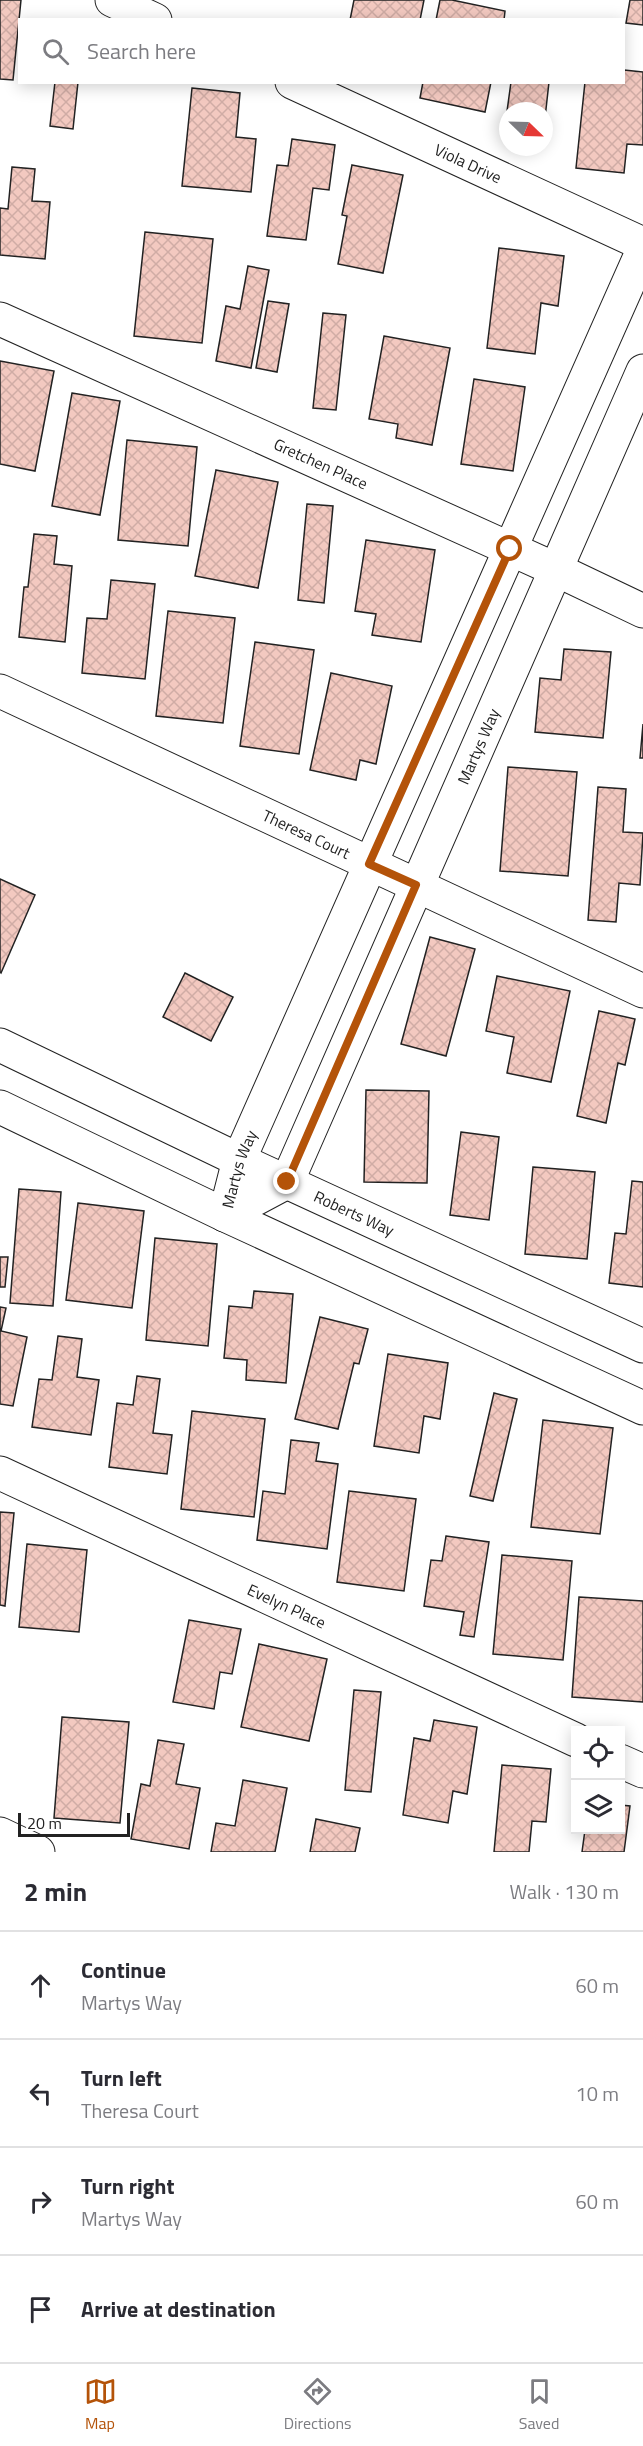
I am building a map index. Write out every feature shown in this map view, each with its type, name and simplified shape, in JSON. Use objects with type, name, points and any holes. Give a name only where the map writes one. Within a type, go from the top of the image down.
[{"type":"street","points":[[112,0],[150,18]]},
{"type":"street","name":"Viola Drive","points":[[296,84],[643,244]]},
{"type":"street","name":"Martys Way","points":[[225,1215],[239,1160],[643,250]]},
{"type":"street","name":"Gretchen Place","points":[[0,319],[643,611]]},
{"type":"street","name":"Martys Way","points":[[225,1215],[287,1182],[643,371]]},
{"type":"street","name":"Theresa Court","points":[[0,691],[643,991]]},
{"type":"street","name":"Roberts Way","points":[[0,1044],[239,1160],[643,1346]]},
{"type":"street","points":[[0,1107],[225,1215],[643,1408]]},
{"type":"street","name":"Evelyn Place","points":[[0,1473],[571,1738]]},
{"type":"street","points":[[625,1763],[643,1772]]},
{"type":"street","points":[[0,1834],[38,1852]]},
{"type":"building","points":[[0,0],[21,0],[13,80],[0,79]]},
{"type":"building","points":[[354,0],[424,0],[420,18],[350,18]]},
{"type":"building","points":[[440,0],[452,0],[505,11],[504,18],[436,18]]},
{"type":"building","points":[[630,0],[643,0],[643,25],[626,23]]},
{"type":"building","points":[[625,70],[643,72],[643,145],[627,144],[624,173],[576,168],[585,84],[625,84]]},
{"type":"building","points":[[55,84],[78,84],[73,129],[50,126]]},
{"type":"building","points":[[423,84],[491,84],[485,112],[420,98]]},
{"type":"building","points":[[511,84],[549,84],[547,102],[508,102]]},
{"type":"building","points":[[192,88],[240,93],[236,137],[256,139],[251,192],[182,186]]},
{"type":"building","points":[[292,139],[335,145],[329,190],[313,188],[306,240],[267,236],[277,165],[288,166]]},
{"type":"building","points":[[352,165],[403,175],[383,273],[338,264],[347,216],[342,215]]},
{"type":"building","points":[[12,167],[35,169],[32,201],[50,202],[45,259],[0,255],[0,208],[8,209]]},
{"type":"building","points":[[145,232],[213,239],[202,343],[134,336]]},
{"type":"building","points":[[499,248],[564,256],[558,306],[541,303],[535,354],[487,348]]},
{"type":"building","points":[[248,266],[269,270],[251,368],[216,361],[226,306],[240,309]]},
{"type":"building","points":[[268,301],[289,304],[277,372],[256,368]]},
{"type":"building","points":[[323,313],[346,315],[336,410],[313,408]]},
{"type":"building","points":[[384,336],[450,348],[432,445],[396,438],[398,424],[369,419]]},
{"type":"building","points":[[0,361],[54,371],[35,471],[0,464]]},
{"type":"building","points":[[474,379],[525,387],[513,471],[461,464]]},
{"type":"building","points":[[72,393],[120,401],[100,515],[52,506]]},
{"type":"building","points":[[127,440],[197,447],[188,546],[118,540]]},
{"type":"building","points":[[216,470],[278,482],[258,588],[195,576]]},
{"type":"building","points":[[307,504],[333,506],[324,603],[298,600]]},
{"type":"building","points":[[34,534],[57,536],[54,564],[72,566],[65,642],[19,637],[24,587],[28,587]]},
{"type":"building","points":[[366,540],[435,550],[421,642],[372,635],[376,614],[355,611]]},
{"type":"building","points":[[111,580],[155,584],[145,679],[82,673],[87,618],[107,619]]},
{"type":"building","points":[[168,611],[235,618],[223,723],[156,716]]},
{"type":"building","points":[[255,642],[314,650],[299,754],[240,746]]},
{"type":"building","points":[[564,649],[611,652],[603,738],[535,732],[540,678],[561,680]]},
{"type":"building","points":[[331,673],[392,686],[376,764],[360,760],[356,780],[310,770]]},
{"type":"building","points":[[643,724],[643,758],[640,758]]},
{"type":"building","points":[[508,767],[577,772],[568,876],[500,871]]},
{"type":"building","points":[[598,787],[626,789],[623,832],[643,833],[640,885],[619,883],[616,922],[588,920]]},
{"type":"building","points":[[0,879],[35,895],[1,973],[0,972]]},
{"type":"building","points":[[430,937],[475,949],[446,1056],[401,1044]]},
{"type":"building","points":[[185,973],[233,997],[211,1041],[163,1017]]},
{"type":"building","points":[[497,976],[570,991],[551,1082],[507,1073],[514,1037],[486,1031]]},
{"type":"building","points":[[599,1011],[635,1019],[625,1065],[618,1063],[606,1123],[577,1116]]},
{"type":"building","points":[[366,1090],[429,1091],[427,1183],[364,1182]]},
{"type":"building","points":[[461,1132],[499,1137],[489,1220],[450,1215]]},
{"type":"building","points":[[533,1167],[595,1172],[587,1259],[525,1254]]},
{"type":"building","points":[[632,1181],[643,1182],[643,1287],[609,1283],[615,1233],[626,1234]]},
{"type":"building","points":[[19,1189],[61,1192],[53,1306],[10,1303]]},
{"type":"building","points":[[78,1203],[144,1211],[132,1308],[66,1300]]},
{"type":"building","points":[[155,1238],[217,1244],[208,1346],[146,1340]]},
{"type":"building","points":[[0,1257],[8,1257],[5,1287],[0,1287]]},
{"type":"building","points":[[254,1291],[293,1294],[286,1383],[246,1380],[247,1360],[224,1358],[229,1306],[252,1308]]},
{"type":"building","points":[[0,1307],[6,1308],[1,1331],[27,1337],[13,1406],[0,1404]]},
{"type":"building","points":[[320,1317],[368,1329],[359,1364],[354,1363],[338,1429],[295,1419]]},
{"type":"building","points":[[58,1336],[82,1339],[77,1377],[99,1380],[91,1435],[32,1427],[39,1379],[52,1380]]},
{"type":"building","points":[[388,1354],[448,1363],[440,1419],[424,1416],[419,1453],[374,1446]]},
{"type":"building","points":[[137,1376],[160,1379],[153,1433],[172,1435],[167,1474],[109,1467],[117,1403],[133,1405]]},
{"type":"building","points":[[494,1393],[517,1399],[493,1501],[470,1496]]},
{"type":"building","points":[[192,1411],[265,1419],[254,1517],[181,1509]]},
{"type":"building","points":[[543,1420],[613,1428],[600,1534],[531,1527]]},
{"type":"building","points":[[291,1440],[319,1443],[316,1461],[338,1464],[327,1549],[257,1540],[263,1491],[285,1494]]},
{"type":"building","points":[[349,1491],[416,1499],[404,1591],[337,1582]]},
{"type":"building","points":[[0,1512],[14,1513],[5,1606],[0,1605]]},
{"type":"building","points":[[446,1536],[489,1542],[474,1637],[460,1635],[464,1612],[424,1606],[431,1560],[442,1561]]},
{"type":"building","points":[[27,1544],[87,1550],[79,1632],[19,1627]]},
{"type":"building","points":[[502,1555],[572,1561],[563,1660],[493,1654]]},
{"type":"building","points":[[579,1597],[643,1601],[643,1702],[572,1697]]},
{"type":"building","points":[[189,1620],[241,1629],[232,1674],[220,1672],[214,1709],[173,1702]]},
{"type":"building","points":[[259,1644],[327,1659],[309,1741],[241,1727]]},
{"type":"building","points":[[354,1690],[381,1692],[371,1792],[345,1790]]},
{"type":"building","points":[[62,1717],[129,1722],[120,1823],[54,1818]]},
{"type":"building","points":[[434,1720],[477,1727],[467,1794],[453,1791],[448,1823],[403,1815],[414,1738],[430,1741]]},
{"type":"building","points":[[158,1740],[184,1744],[176,1784],[200,1788],[189,1849],[131,1839],[141,1784],[150,1786]]},
{"type":"building","points":[[502,1765],[551,1769],[546,1822],[532,1821],[529,1852],[494,1852]]},
{"type":"building","points":[[243,1780],[287,1788],[275,1852],[211,1852],[216,1823],[235,1826]]},
{"type":"building","points":[[625,1806],[630,1806],[624,1852],[582,1852],[584,1834],[625,1834]]},
{"type":"building","points":[[316,1819],[360,1828],[355,1852],[310,1852]]},
{"type":"route","points":[[287,1182],[416,885],[369,864],[510,549]]}]
